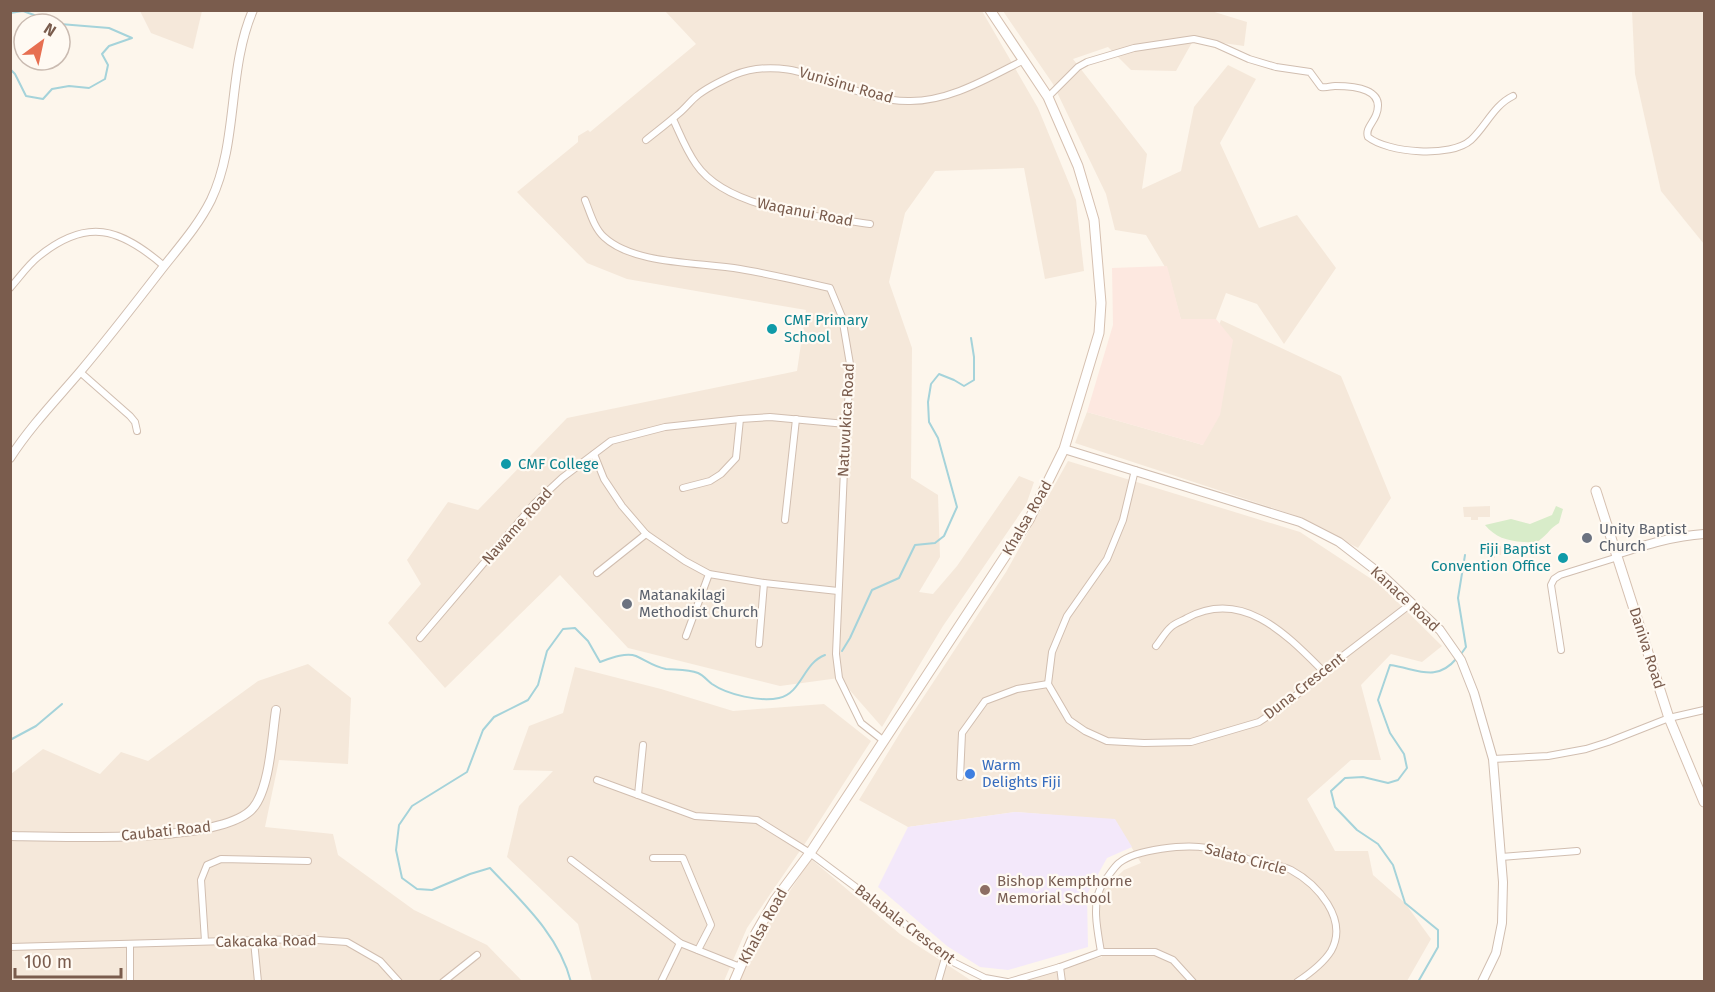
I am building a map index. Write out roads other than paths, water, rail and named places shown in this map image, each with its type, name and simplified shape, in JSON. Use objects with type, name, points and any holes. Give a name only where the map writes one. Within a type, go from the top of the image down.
[{"type":"main road","name":"Khalsa Road","points":[[734,981],[752,940],[775,900],[810,853],[1029,520],[1050,482],[1064,449],[1099,333],[1101,303],[1094,220],[1078,166],[1048,97],[990,10]]},
{"type":"main road","name":"Daniva Road","points":[[1596,491],[1669,718],[1704,802]]},
{"type":"street","points":[[10,458],[23,438],[80,372],[195,228],[219,179],[226,149],[244,32],[253,10]]},
{"type":"street","points":[[1048,97],[1078,67],[1088,62],[1134,48],[1194,39],[1216,44],[1249,60],[1310,72],[1321,87],[1334,86],[1369,91],[1376,96],[1379,103],[1376,115],[1367,131],[1368,137],[1384,145],[1416,151],[1449,150],[1469,142],[1500,105],[1513,96]]},
{"type":"street","name":"Vunisinu Road","points":[[646,140],[698,95],[733,75],[751,70],[777,68],[797,70],[879,97],[908,101],[940,98],[981,82],[1024,60]]},
{"type":"street","name":"Waqanui Road","points":[[673,119],[696,166],[728,190],[760,205],[870,224]]},
{"type":"street","name":"Natuvukica Road","points":[[585,200],[592,219],[603,236],[632,254],[739,269],[830,288],[842,317],[851,370],[846,424],[836,654],[839,678],[861,723],[884,741]]},
{"type":"street","points":[[10,288],[37,257],[64,239],[86,232],[109,233],[130,239],[164,266]]},
{"type":"street","points":[[80,372],[130,416],[135,422],[137,431]]},
{"type":"street","name":"Nawame Road","points":[[420,638],[534,504],[562,478],[611,441],[665,427],[740,419],[770,417],[846,424]]},
{"type":"street","points":[[682,488],[710,481],[721,474],[736,458],[740,419]]},
{"type":"street","points":[[785,520],[796,419]]},
{"type":"street","name":"Kanace Road","points":[[1064,449],[1300,522],[1340,542],[1383,576],[1440,630],[1459,656],[1474,693],[1493,759],[1503,882],[1503,923],[1496,953],[1482,981]]},
{"type":"street","points":[[594,454],[603,479],[622,507],[646,534],[709,574],[838,591]]},
{"type":"street","points":[[960,777],[962,733],[985,701],[1017,689],[1048,684],[1052,652],[1067,616],[1107,560],[1123,520],[1135,470]]},
{"type":"street","points":[[597,573],[646,534]]},
{"type":"street","points":[[1561,650],[1551,585],[1554,579],[1653,543],[1704,534]]},
{"type":"street","points":[[686,636],[709,574]]},
{"type":"street","points":[[759,644],[764,583]]},
{"type":"street","name":"Duna Crescent","points":[[1048,684],[1069,720],[1085,731],[1107,741],[1191,742],[1258,722],[1286,704],[1412,603]]},
{"type":"street","points":[[1156,646],[1171,627],[1195,614],[1220,607],[1239,610],[1274,627],[1295,643],[1324,672]]},
{"type":"street","name":"Caubati Road","points":[[10,836],[84,838],[186,832],[214,827],[238,819],[253,808],[268,768],[276,710]]},
{"type":"street","points":[[1493,759],[1548,756],[1586,749],[1669,718],[1704,710]]},
{"type":"street","points":[[638,795],[643,745]]},
{"type":"street","name":"Balabala Crescent","points":[[597,780],[695,816],[757,820],[810,853],[945,958],[985,978],[1008,981],[1060,967],[1101,952],[1155,952],[1173,960],[1193,981]]},
{"type":"street","name":"Salato Circle","points":[[1101,952],[1097,902],[1100,889],[1118,863],[1131,856],[1158,850],[1185,846],[1208,848],[1288,868],[1319,891],[1331,911],[1336,930],[1332,950],[1322,963],[1297,981]]},
{"type":"street","points":[[1501,857],[1577,851]]},
{"type":"street","points":[[653,858],[683,858],[711,925],[698,950]]},
{"type":"street","points":[[205,941],[201,880],[207,866],[222,859],[308,861]]},
{"type":"street","points":[[571,860],[680,943],[740,967]]},
{"type":"street","name":"Cakacaka Road","points":[[10,947],[303,939],[347,942],[380,961],[399,981]]},
{"type":"street","points":[[254,941],[258,981]]},
{"type":"street","points":[[661,981],[680,943]]},
{"type":"street","points":[[130,944],[130,981]]},
{"type":"street","points":[[443,981],[477,955]]},
{"type":"street","points":[[938,981],[945,958]]},
{"type":"street","points":[[1060,967],[1062,981]]},
{"type":"waterway","points":[[16,12],[26,12]]},
{"type":"waterway","points":[[13,72],[26,96],[43,99],[52,89],[69,86],[89,88],[105,79],[108,65],[102,54],[109,46],[132,38],[109,28],[72,25]]},
{"type":"waterway","points":[[842,651],[872,590],[899,578],[915,545],[935,543],[944,536],[957,507],[938,438],[929,422],[928,402],[931,384],[939,374],[964,386],[974,380],[971,338]]},
{"type":"waterway","points":[[1461,654],[1466,647],[1458,598],[1465,555]]},
{"type":"waterway","points":[[571,982],[558,949],[549,934],[490,868],[432,890],[417,889],[402,878],[396,850],[399,825],[412,806],[467,772],[483,730],[494,717],[528,700],[538,685],[547,651],[563,629],[575,628],[588,641],[600,662],[618,656],[632,655],[662,668],[698,673],[719,688],[754,698],[771,699],[787,695],[812,664],[825,655]]},
{"type":"waterway","points":[[1418,982],[1438,947],[1438,930],[1405,903],[1393,865],[1378,844],[1357,830],[1335,807],[1331,791],[1345,778],[1363,777],[1388,783],[1398,780],[1407,768],[1404,754],[1390,733],[1378,700],[1390,665],[1434,672],[1449,666],[1457,658]]},
{"type":"waterway","points":[[10,740],[36,726],[62,704]]},
{"type":"place","name":"CMF Primary School","points":[[772,329]]},
{"type":"place","name":"CMF College","points":[[506,464]]},
{"type":"place","name":"Unity Baptist Church","points":[[1587,538]]},
{"type":"place","name":"Fiji Baptist Convention Office","points":[[1563,558]]},
{"type":"place","name":"Matanakilagi Methodist Church","points":[[627,604]]},
{"type":"place","name":"Warm Delights Fiji","points":[[970,774]]},
{"type":"place","name":"Bishop Kempthorne Memorial School","points":[[985,890]]}]
